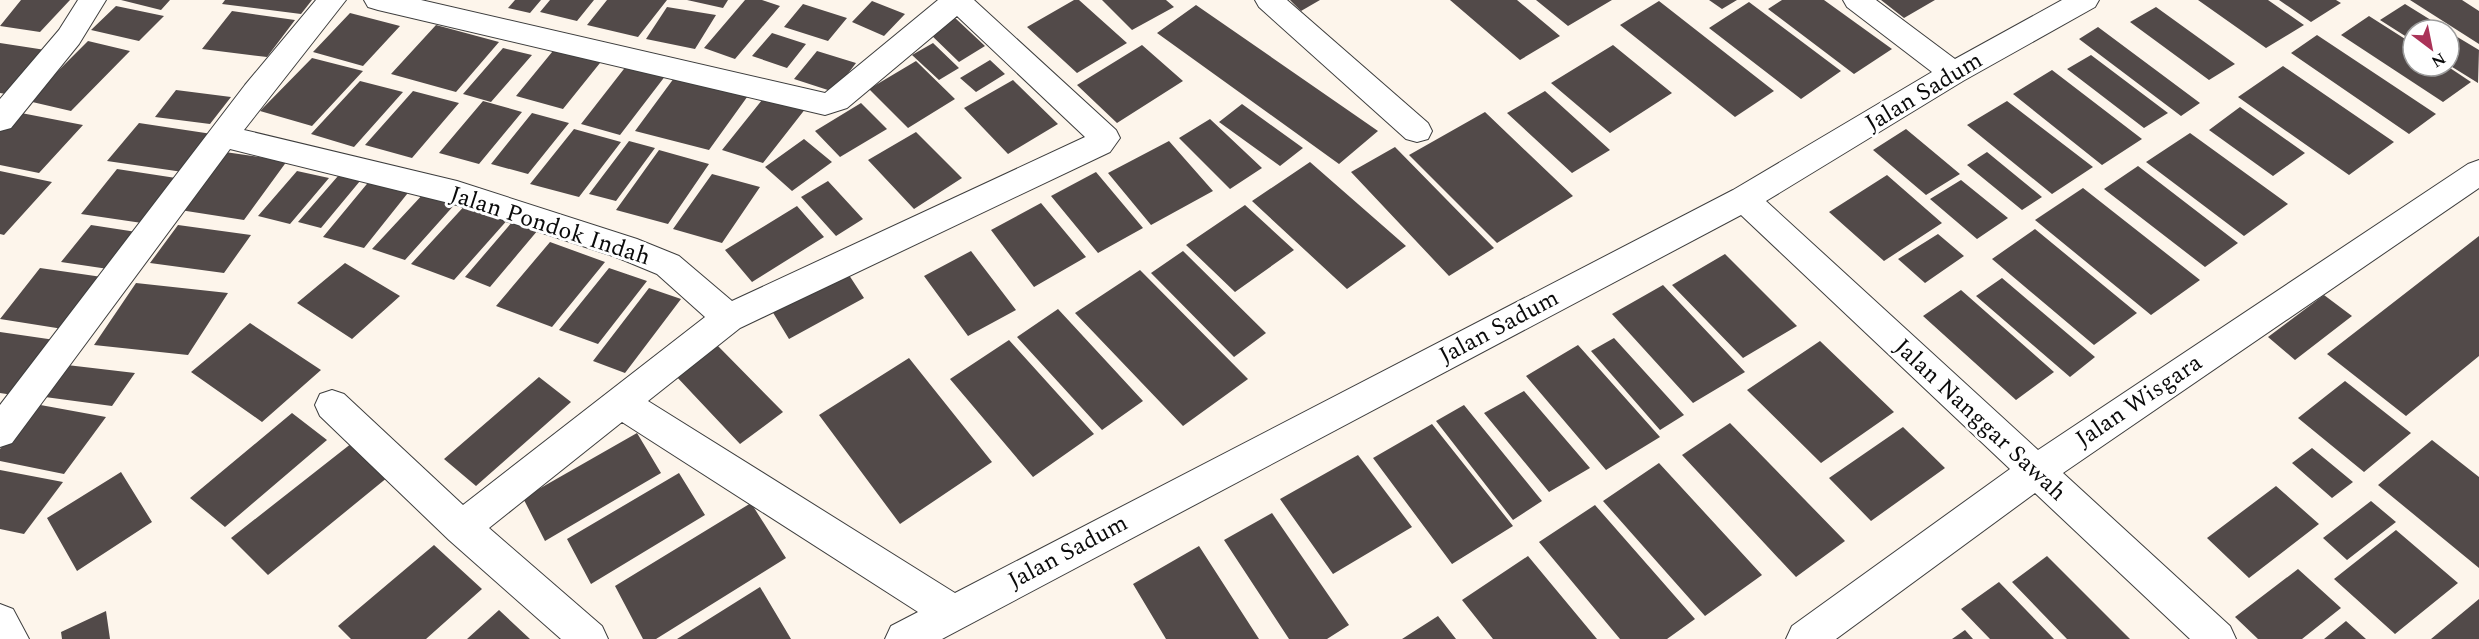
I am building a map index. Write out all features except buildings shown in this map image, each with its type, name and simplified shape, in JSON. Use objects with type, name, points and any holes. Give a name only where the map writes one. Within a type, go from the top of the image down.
[{"type":"street","points":[[0,120],[69,37],[92,0]]},
{"type":"street","points":[[0,432],[299,37],[332,0]]},
{"type":"street","points":[[378,0],[825,104],[837,100],[948,7],[963,6],[1104,134],[1105,138],[1099,144],[728,318],[462,528]]},
{"type":"street","points":[[1269,0],[1417,131]]},
{"type":"street","points":[[1857,0],[1953,73]]},
{"type":"street","name":"Jalan Sadum","points":[[904,639],[1744,199],[1953,73],[2085,0]]},
{"type":"street","name":"Jalan Pondok Indah","points":[[224,136],[457,194],[626,248],[668,265],[728,318]]},
{"type":"street","name":"Jalan Wisgara","points":[[1805,639],[2036,472],[2474,182]]},
{"type":"street","name":"Jalan Nanggar Sawah","points":[[1744,199],[2217,639]]},
{"type":"street","points":[[622,403],[952,612]]},
{"type":"street","points":[[332,405],[462,528],[589,639]]},
{"type":"street","points":[[0,622],[10,639]]}]
